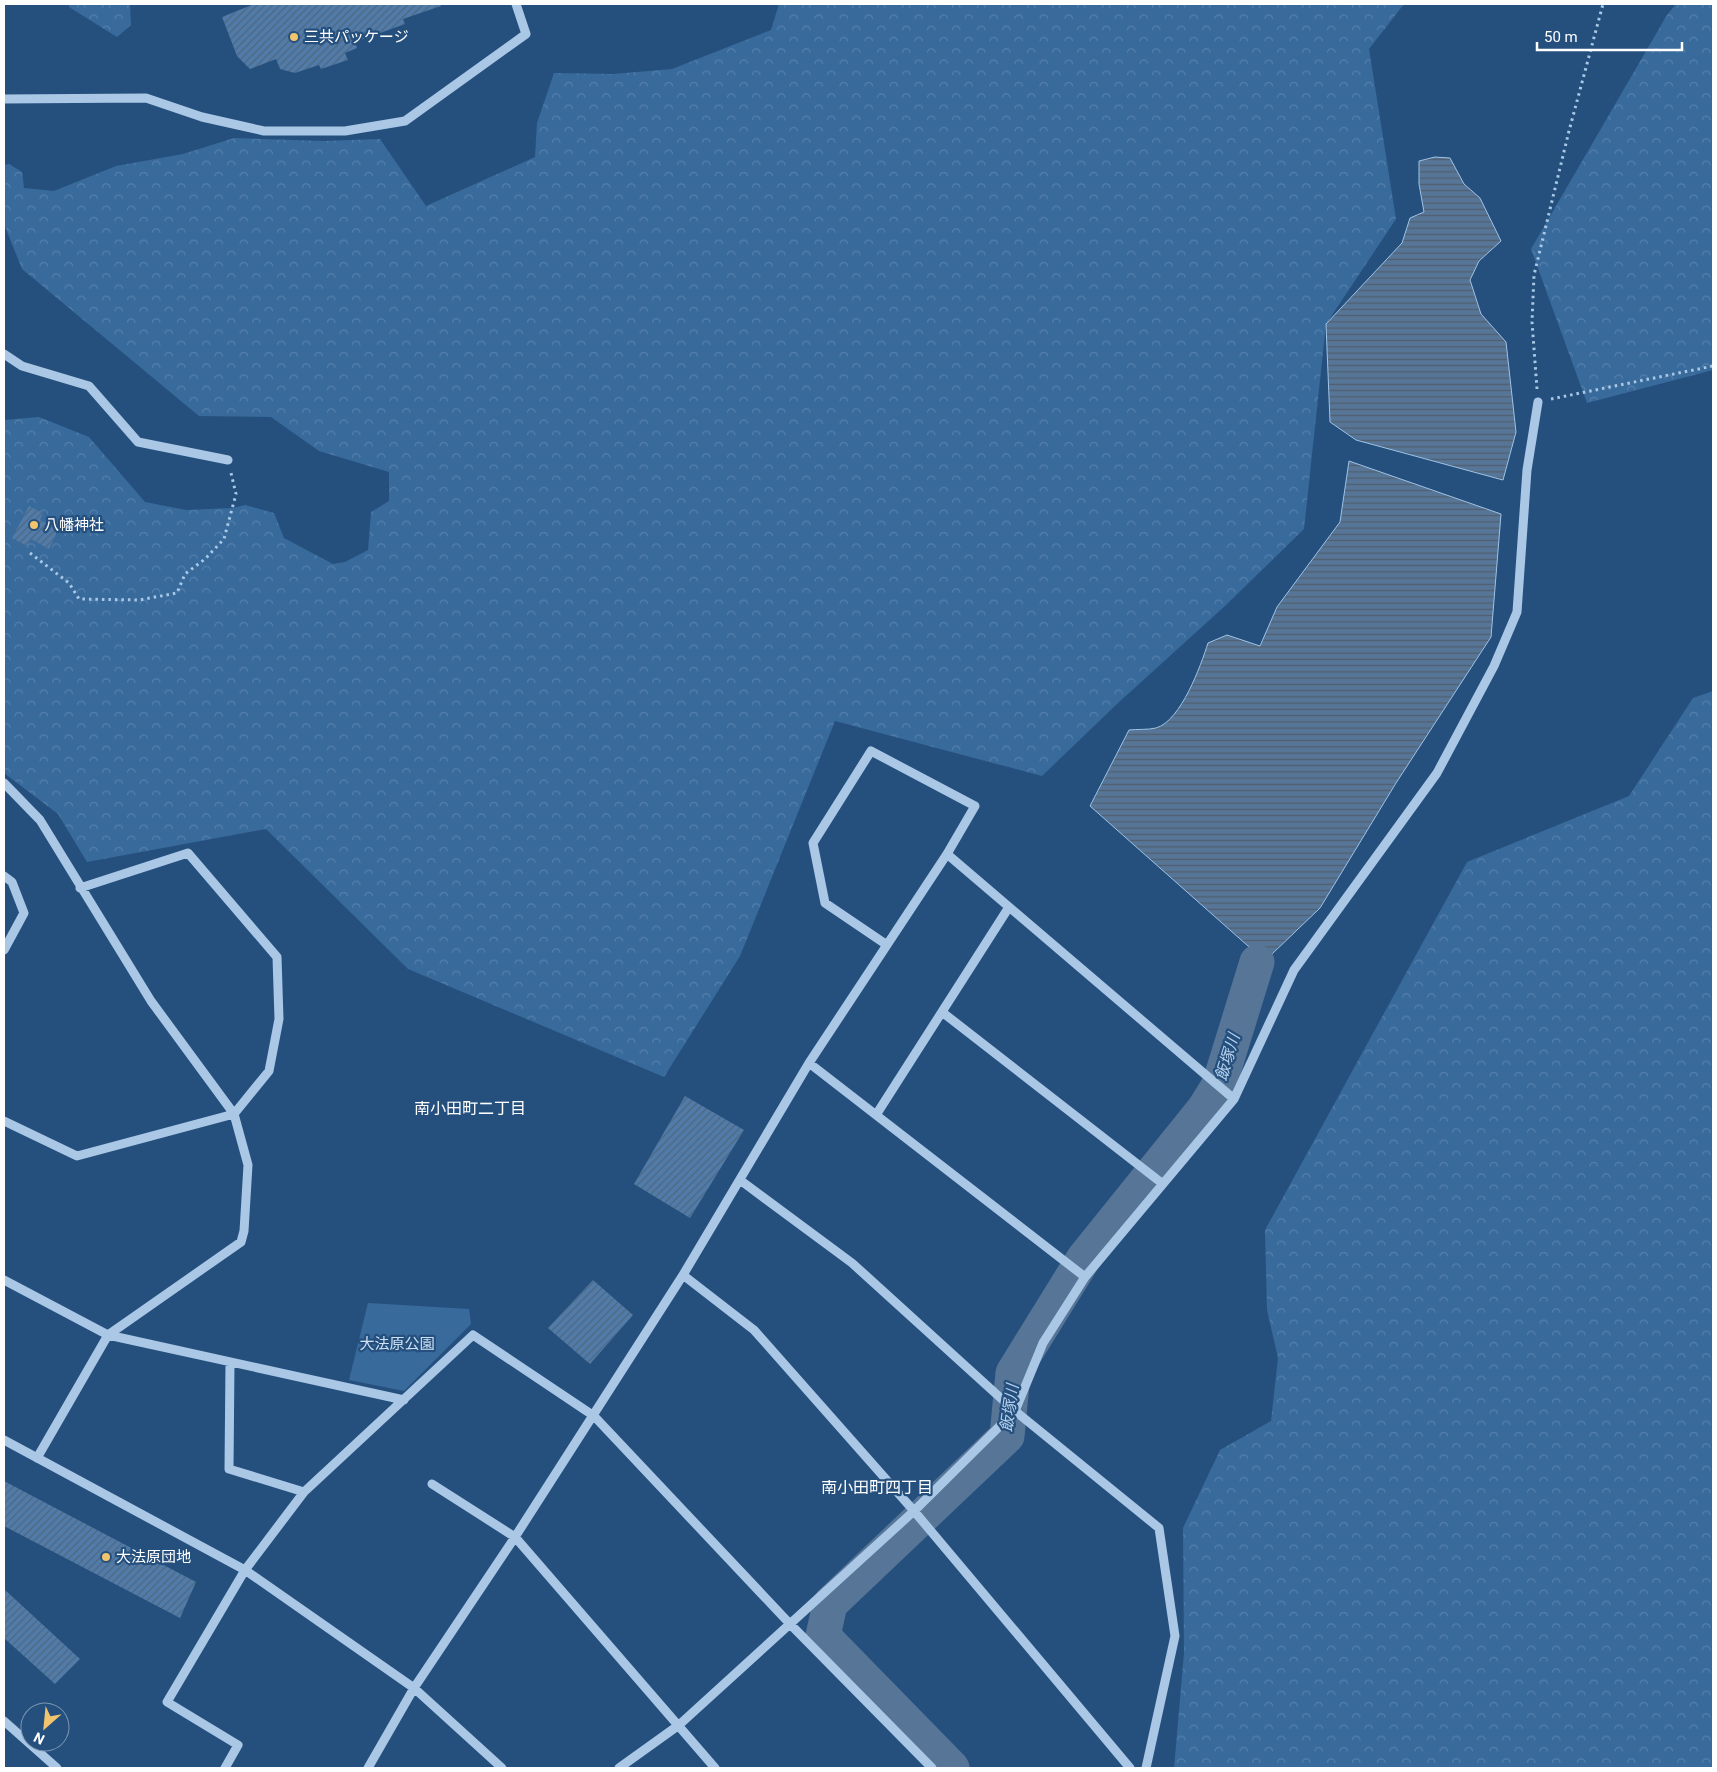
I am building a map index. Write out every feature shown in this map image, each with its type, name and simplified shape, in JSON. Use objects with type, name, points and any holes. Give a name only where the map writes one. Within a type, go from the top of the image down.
[{"type":"street","points":[[4,99],[146,98],[202,118],[264,132],[345,131],[405,121],[526,34],[516,4]]},
{"type":"street","points":[[4,354],[22,366],[89,386],[138,442],[228,460]]},
{"type":"street","points":[[619,1768],[679,1724],[790,1624],[914,1511],[1015,1411],[1043,1343],[1085,1277],[1234,1099],[1294,970],[1438,773],[1498,657],[1517,612],[1526,470],[1538,402]]},
{"type":"street","points":[[368,1768],[414,1688],[594,1416],[683,1275],[809,1063],[947,854],[975,806],[871,750],[814,843],[825,902],[887,944]]},
{"type":"street","points":[[4,783],[40,820],[151,1001],[234,1114],[248,1164],[244,1231],[241,1242],[108,1335],[37,1458]]},
{"type":"street","points":[[4,1120],[78,1156],[234,1114],[269,1071],[279,1019],[277,957],[188,853],[80,888]]},
{"type":"street","points":[[947,854],[1234,1099]]},
{"type":"street","points":[[4,876],[12,882],[24,913],[4,950]]},
{"type":"street","points":[[876,1115],[1009,907]]},
{"type":"street","points":[[942,1012],[1163,1184]]},
{"type":"street","points":[[809,1063],[1085,1277]]},
{"type":"street","points":[[740,1180],[852,1264],[1015,1411],[1159,1528],[1175,1636],[1146,1768]]},
{"type":"street","points":[[683,1275],[754,1330],[914,1511],[1130,1768]]},
{"type":"street","points":[[4,1280],[108,1335],[404,1400]]},
{"type":"street","points":[[225,1768],[238,1745],[167,1702],[245,1570],[304,1492],[473,1335],[594,1416],[790,1624],[932,1768]]},
{"type":"street","points":[[230,1362],[229,1470],[304,1492]]},
{"type":"street","points":[[4,1440],[245,1570],[414,1688],[502,1768]]},
{"type":"street","points":[[432,1484],[515,1536],[715,1768]]},
{"type":"street","points":[[4,1721],[57,1768]]},
{"type":"path","points":[[1603,4],[1534,275],[1532,322],[1538,402],[1713,366]]},
{"type":"path","points":[[30,552],[69,583],[79,599],[139,600],[177,593],[185,574],[205,559],[224,538],[236,494],[228,460]]},
{"type":"green space","points":[[69,4],[130,4],[131,25],[117,37],[69,7]]},
{"type":"green space","points":[[779,4],[1404,4],[1369,49],[1396,219],[1326,324],[1304,529],[1225,606],[1118,703],[1042,776],[835,721],[740,956],[664,1077],[408,969],[266,829],[87,862],[58,814],[4,773],[4,420],[39,417],[89,437],[145,502],[186,510],[233,508],[245,505],[274,513],[284,538],[333,564],[345,562],[368,550],[371,512],[389,501],[389,472],[319,451],[271,417],[199,416],[22,269],[4,224],[4,165],[9,164],[22,172],[24,188],[54,191],[116,166],[183,154],[234,138],[323,141],[380,139],[426,206],[535,157],[537,123],[554,73],[613,74],[672,69],[771,30]]},
{"type":"green space","points":[[1676,4],[1713,4],[1713,370],[1587,403],[1531,249],[1667,15]]},
{"type":"green space","points":[[1713,691],[1713,1768],[1174,1768],[1184,1653],[1183,1528],[1220,1450],[1271,1421],[1278,1358],[1267,1310],[1265,1230],[1467,862],[1629,796],[1693,698]]},
{"type":"green space","name":"大法原公園","points":[[368,1303],[469,1309],[471,1324],[404,1391],[349,1380]]},
{"type":"shaded area","points":[[1435,157],[1450,158],[1464,184],[1480,198],[1501,241],[1479,261],[1470,280],[1481,314],[1506,342],[1516,432],[1503,480],[1356,440],[1330,422],[1326,324],[1402,243],[1410,218],[1424,212],[1419,184],[1419,161]]},
{"type":"shaded area","points":[[1349,461],[1501,514],[1491,637],[1396,783],[1320,908],[1272,954],[1248,946],[1090,806],[1129,730],[1156,728],[1174,715],[1182,704],[1208,643],[1227,635],[1260,646],[1277,607],[1340,522]]},
{"type":"building","name":"三共パッケージ","points":[[254,4],[440,4],[441,6],[403,19],[405,24],[355,42],[357,48],[345,53],[348,60],[321,69],[319,65],[295,73],[280,69],[276,59],[250,69],[237,56],[222,17]]},
{"type":"building","name":"八幡神社","points":[[29,506],[43,513],[40,520],[58,530],[49,549],[31,539],[27,546],[12,538]]},
{"type":"building","points":[[685,1096],[744,1130],[690,1218],[634,1184]]},
{"type":"building","points":[[593,1280],[633,1315],[590,1364],[548,1328]]},
{"type":"building","name":"大法原団地","points":[[4,1481],[196,1582],[180,1618],[4,1526]]},
{"type":"building","points":[[4,1589],[80,1659],[55,1684],[4,1638]]},
{"type":"waterway","name":"飯塚川","points":[[952,1768],[823,1636],[830,1604],[1007,1436],[1013,1373],[1084,1258],[1204,1109],[1219,1085],[1257,962]]},
{"type":"place","name":"三共パッケージ","points":[[294,37]]},
{"type":"place","name":"八幡神社","points":[[34,525]]},
{"type":"place","name":"大法原団地","points":[[106,1557]]},
{"type":"district","name":"南小田町二丁目","points":[[470,1108]]},
{"type":"district","name":"南小田町四丁目","points":[[877,1487]]}]
